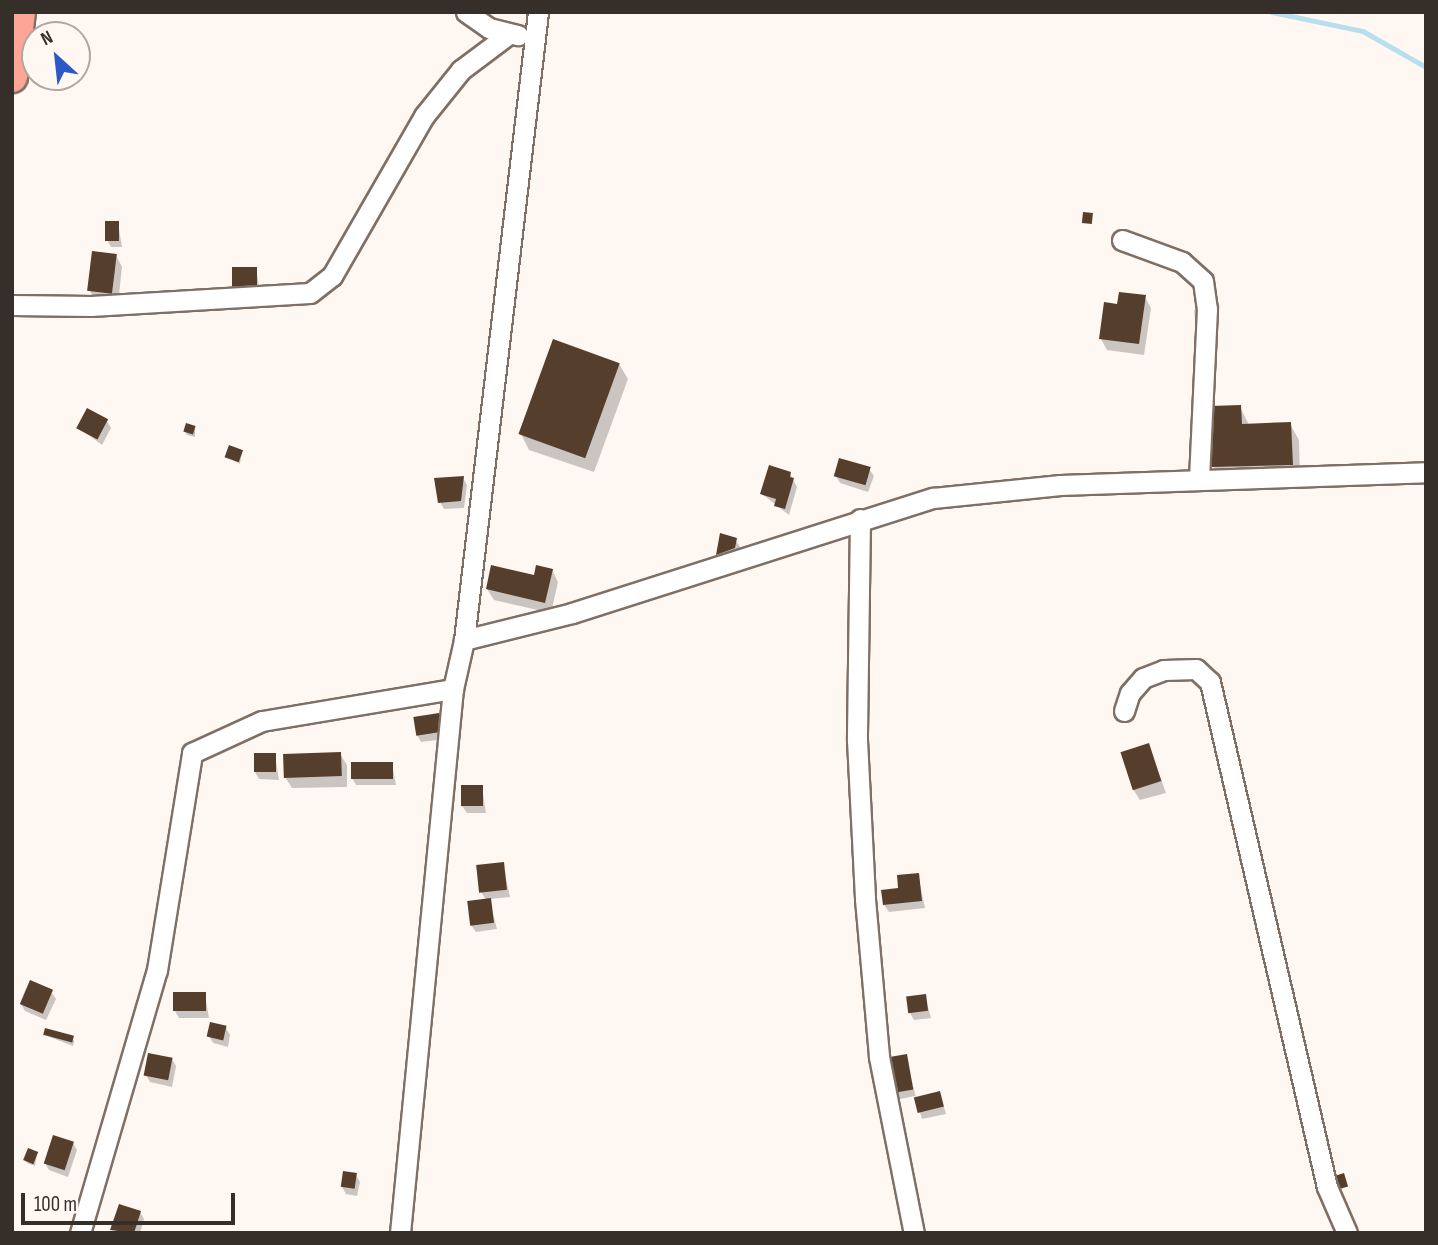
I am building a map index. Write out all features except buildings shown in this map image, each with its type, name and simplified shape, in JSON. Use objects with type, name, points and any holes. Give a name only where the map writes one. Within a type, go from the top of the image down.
[{"type":"highway","points":[[12,77],[20,12]]},
{"type":"street","points":[[466,12],[509,34],[534,35]]},
{"type":"street","points":[[400,1233],[453,690],[464,640],[538,12]]},
{"type":"street","points":[[12,305],[91,306],[310,293],[332,276],[424,116],[461,70],[509,34]]},
{"type":"street","points":[[1122,240],[1182,262],[1203,281],[1207,309],[1199,479]]},
{"type":"street","points":[[464,640],[572,613],[860,519],[933,498],[1060,485],[1426,472]]},
{"type":"street","points":[[860,519],[857,740],[865,900],[879,1057],[914,1233]]},
{"type":"street","points":[[1124,712],[1130,692],[1143,678],[1164,670],[1196,669],[1209,682],[1327,1187],[1347,1233]]},
{"type":"street","points":[[80,1233],[157,970],[192,753],[262,721],[453,690]]},
{"type":"waterway","points":[[1272,12],[1363,31],[1426,67]]}]
